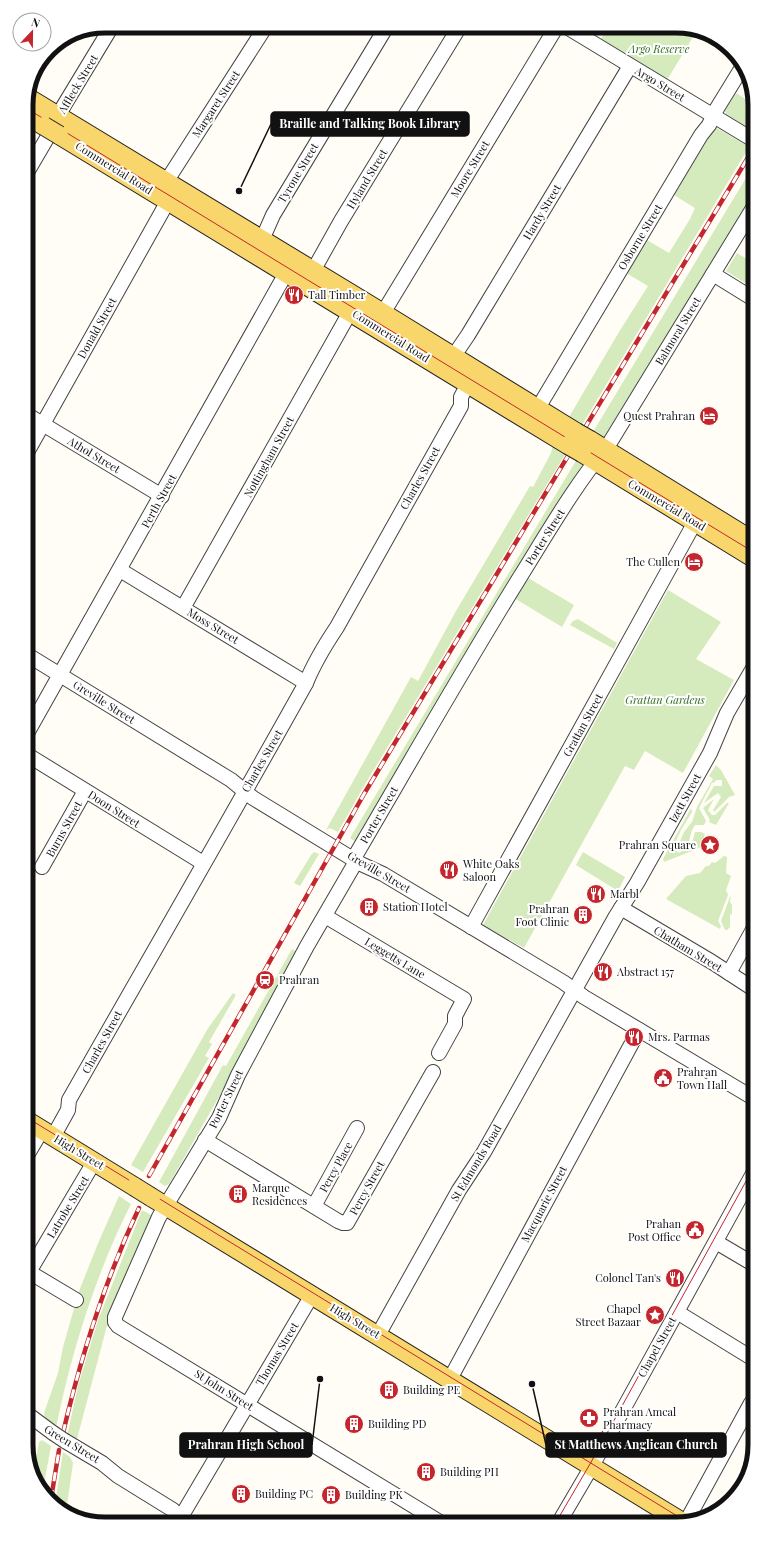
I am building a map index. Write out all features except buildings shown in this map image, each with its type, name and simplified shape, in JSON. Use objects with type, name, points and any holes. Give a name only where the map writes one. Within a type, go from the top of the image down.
[{"type":"main road","name":"Commercial Road","points":[[33,103],[54,125],[168,201],[352,308],[468,384],[588,448],[748,538]]},
{"type":"main road","name":"Commercial Road","points":[[33,118],[54,125],[166,182],[383,313],[538,408],[588,448],[695,522],[748,554]]},
{"type":"main road","name":"High Street","points":[[33,1124],[677,1517]]},
{"type":"street","name":"Affleck Street","points":[[33,162],[108,33]]},
{"type":"street","name":"Margaret Street","points":[[166,182],[262,33]]},
{"type":"street","name":"Tyrone Street","points":[[262,240],[273,215],[383,33]]},
{"type":"street","name":"Hyland Street","points":[[313,271],[329,241],[456,33]]},
{"type":"street","name":"Moore Street","points":[[383,313],[553,33]]},
{"type":"street","name":"Argo Street","points":[[576,33],[748,137]]},
{"type":"street","name":"Hardy Street","points":[[453,357],[468,335],[630,66]]},
{"type":"street","name":"Osborne Street","points":[[538,408],[740,72]]},
{"type":"street","name":"Donald Street","points":[[33,442],[168,201]]},
{"type":"street","name":"Balmoral Street","points":[[588,448],[713,274],[748,217]]},
{"type":"street","name":"Perth Street","points":[[33,723],[288,270]]},
{"type":"street","points":[[713,274],[748,296]]},
{"type":"street","name":"Nottingham Street","points":[[183,608],[352,308]]},
{"type":"street","name":"Charles Street","points":[[33,1149],[68,1110],[69,1100],[236,807],[306,683],[328,639],[337,627],[461,406],[461,397],[468,384]]},
{"type":"street","name":"Athol Street","points":[[33,418],[162,496]]},
{"type":"street","name":"Porter Street","points":[[158,1201],[205,1140],[219,1118],[238,1075],[354,865],[354,858],[503,604],[588,448]]},
{"type":"street","name":"Grattan Street","points":[[471,927],[695,522]]},
{"type":"street","name":"Moss Street","points":[[120,570],[306,683]]},
{"type":"street","name":"Greville Street","points":[[33,658],[231,780],[253,798],[354,858],[361,864],[383,874],[748,1096]]},
{"type":"street","name":"Izett Street","points":[[575,990],[710,753],[727,713],[748,677]]},
{"type":"street","name":"Doon Street","points":[[33,758],[203,863]]},
{"type":"street","name":"Burns Street","points":[[42,867],[85,791]]},
{"type":"street","name":"Chatham Street","points":[[621,908],[748,985]]},
{"type":"street","name":"Leggetts Lane","points":[[325,916],[464,999],[455,1016],[455,1024],[439,1053]]},
{"type":"street","points":[[729,973],[748,939]]},
{"type":"street","name":"St Edmonds Road","points":[[378,1335],[459,1190],[479,1161],[575,990]]},
{"type":"street","name":"Macquarie Street","points":[[450,1378],[639,1030]]},
{"type":"street","name":"Percy Street","points":[[205,1140],[314,1206],[342,1222],[348,1222],[433,1072]]},
{"type":"street","name":"Percy Place","points":[[314,1206],[358,1128]]},
{"type":"street","name":"Latrobe Street","points":[[33,1266],[94,1162]]},
{"type":"street","name":"Chapel Street","points":[[562,1517],[592,1466],[748,1183]]},
{"type":"street","name":"St John Street","points":[[158,1201],[159,1217],[115,1317],[115,1322],[118,1326],[431,1517]]},
{"type":"street","points":[[716,1242],[748,1261]]},
{"type":"street","name":"Latrobe Street","points":[[33,1277],[76,1300]]},
{"type":"street","name":"Thomas Street","points":[[186,1517],[247,1405],[312,1295]]},
{"type":"street","points":[[677,1312],[748,1356]]},
{"type":"street","points":[[688,1516],[748,1409]]},
{"type":"street","name":"Green Street","points":[[33,1419],[52,1436]]},
{"type":"street","name":"Green Street","points":[[33,1426],[102,1463],[118,1476],[169,1507],[181,1517]]},
{"type":"green space","name":"Argo Reserve","points":[[605,33],[681,33],[694,35],[667,80],[601,39]]},
{"type":"green space","points":[[736,93],[748,100],[748,128],[726,114],[725,111]]},
{"type":"green space","points":[[715,127],[748,146],[582,425],[569,417],[648,286],[626,273],[647,240],[669,253],[695,208],[674,195]]},
{"type":"green space","points":[[748,175],[748,203],[603,438],[593,432]]},
{"type":"green space","points":[[737,253],[748,260],[748,285],[726,271]]},
{"type":"green space","points":[[553,445],[566,453],[364,786],[338,832],[330,828],[326,830],[411,677],[418,681],[456,611],[530,486],[533,487],[551,453]]},
{"type":"green space","points":[[577,459],[586,465],[498,605],[360,834],[361,838],[357,843],[350,838]]},
{"type":"green space","points":[[528,578],[574,605],[562,627],[514,598]]},
{"type":"green space","name":"Grattan Gardens","points":[[668,590],[721,622],[696,659],[734,680],[683,773],[645,751],[634,770],[625,766],[524,948],[483,925]]},
{"type":"green space","points":[[578,619],[617,643],[614,649],[570,625],[573,621]]},
{"type":"green space","points":[[716,765],[721,770],[735,795],[729,797],[714,812],[713,810],[721,797],[718,793],[704,803],[714,786],[722,786],[722,780],[716,780],[712,783],[699,808],[706,821],[704,825],[695,825],[688,845],[680,849],[678,846],[684,832],[692,822],[697,807],[713,779],[709,776]]},
{"type":"green space","points":[[714,799],[708,810],[712,815],[715,815],[727,803],[729,803],[716,825],[709,822],[710,820],[703,808]]},
{"type":"green space","points":[[691,808],[692,812],[681,830],[673,848],[679,853],[687,848],[689,850],[694,849],[692,843],[695,832],[705,834],[701,847],[664,862],[663,859]]},
{"type":"green space","points":[[314,852],[319,854],[300,886],[294,883],[311,855]]},
{"type":"green space","points":[[583,852],[625,877],[618,891],[576,865]]},
{"type":"green space","points":[[724,856],[727,857],[726,873],[731,876],[726,890],[728,895],[718,921],[721,926],[720,929],[666,899],[686,876],[700,873],[706,866],[709,866],[712,862],[715,863]]},
{"type":"green space","points":[[731,894],[730,902],[732,905],[732,914],[730,915],[730,927],[725,930],[721,921]]},
{"type":"green space","points":[[292,949],[297,952],[231,1076],[169,1184],[165,1186],[159,1182],[223,1065],[226,1066]]},
{"type":"green space","points":[[233,993],[236,995],[209,1042],[212,1044],[205,1056],[209,1058],[143,1172],[131,1165],[207,1030]]},
{"type":"green space","points":[[119,1196],[131,1204],[118,1230],[86,1314],[69,1371],[56,1428],[45,1419],[44,1413],[58,1373],[63,1347],[79,1291]]},
{"type":"green space","points":[[142,1210],[153,1216],[109,1318],[77,1439],[72,1439],[67,1436],[78,1386],[98,1320]]},
{"type":"green space","points":[[42,1440],[51,1446],[44,1483],[38,1473],[35,1463],[39,1442]]},
{"type":"green space","points":[[63,1452],[70,1457],[73,1463],[67,1506],[56,1498]]},
{"type":"tram line","points":[[33,112],[748,549]]},
{"type":"tram line","points":[[33,1121],[679,1517]]},
{"type":"tram line","points":[[559,1517],[590,1464],[748,1178]]},
{"type":"railway","points":[[149,1176],[364,794],[748,158]]},
{"type":"railway","points":[[63,1433],[78,1375],[95,1319],[115,1263],[139,1208]]},
{"type":"railway","points":[[52,1494],[59,1450]]},
{"type":"place","name":"Braille and Talking Book Library","points":[[239,191]]},
{"type":"place","name":"Tall Timber","points":[[294,295]]},
{"type":"place","name":"Quest Prahran","points":[[709,416]]},
{"type":"place","name":"The Cullen","points":[[694,562]]},
{"type":"place","name":"Prahran Square","points":[[710,845]]},
{"type":"place","name":"White Oaks Saloon","points":[[449,870]]},
{"type":"place","name":"Marbl","points":[[596,894]]},
{"type":"place","name":"Station Hotel","points":[[369,907]]},
{"type":"place","name":"Prahran Foot Clinic","points":[[583,915]]},
{"type":"place","name":"Abstract 157","points":[[603,972]]},
{"type":"place","name":"Prahran","points":[[265,980]]},
{"type":"place","name":"Mrs. Parmas","points":[[634,1037]]},
{"type":"place","name":"Prahran Town Hall","points":[[663,1078]]},
{"type":"place","name":"Marque Residences","points":[[238,1194]]},
{"type":"place","name":"Prahan Post Office","points":[[695,1230]]},
{"type":"place","name":"Colonel Tan's","points":[[675,1278]]},
{"type":"place","name":"Chapel Street Bazaar","points":[[655,1315]]},
{"type":"place","name":"Prahran High School","points":[[320,1379]]},
{"type":"place","name":"St Matthews Anglican Church","points":[[532,1384]]},
{"type":"place","name":"Building PE","points":[[389,1390]]},
{"type":"place","name":"Prahran Amcal Pharmacy","points":[[589,1418]]},
{"type":"place","name":"Building PD","points":[[354,1424]]},
{"type":"place","name":"Building PH","points":[[426,1472]]},
{"type":"place","name":"Building PC","points":[[241,1494]]},
{"type":"place","name":"Building PK","points":[[331,1495]]}]
